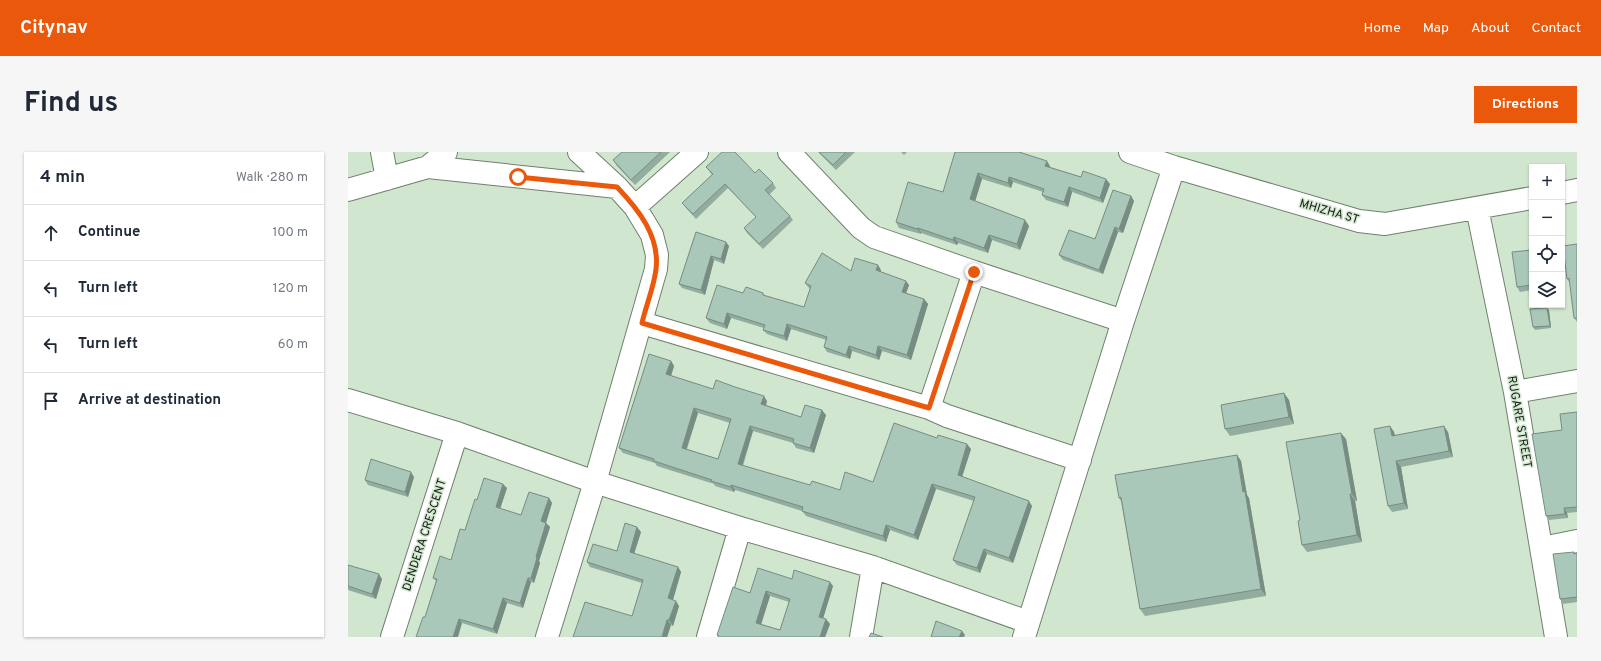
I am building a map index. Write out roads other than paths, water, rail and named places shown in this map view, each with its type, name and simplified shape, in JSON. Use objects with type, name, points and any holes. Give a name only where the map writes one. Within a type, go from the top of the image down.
[{"type":"street","points":[[382,152],[387,179]]},
{"type":"street","points":[[428,167],[446,152]]},
{"type":"street","points":[[547,637],[642,323],[656,269],[657,255],[652,235],[635,207],[617,187],[579,152]]},
{"type":"street","points":[[635,207],[697,152]]},
{"type":"street","points":[[789,152],[861,228],[874,237],[1123,321]]},
{"type":"street","name":"MHIZHA ST","points":[[1130,152],[1174,167],[1360,221],[1385,224],[1529,199]]},
{"type":"street","points":[[348,190],[428,167],[617,187]]},
{"type":"street","points":[[348,400],[457,434],[595,482],[740,528],[874,567],[1026,629],[1123,321],[1174,167]]},
{"type":"street","points":[[1565,192],[1577,190]]},
{"type":"street","name":"RUGARE STREET","points":[[1478,208],[1514,392],[1542,548],[1556,637]]},
{"type":"street","points":[[929,408],[974,272]]},
{"type":"street","points":[[642,323],[929,408],[947,416],[1080,460]]},
{"type":"street","points":[[1514,392],[1577,381]]},
{"type":"street","name":"DENDERA CRESCENT","points":[[392,637],[457,434]]},
{"type":"street","points":[[708,637],[740,528]]},
{"type":"street","points":[[1542,548],[1577,541]]},
{"type":"street","points":[[861,637],[874,567]]}]
